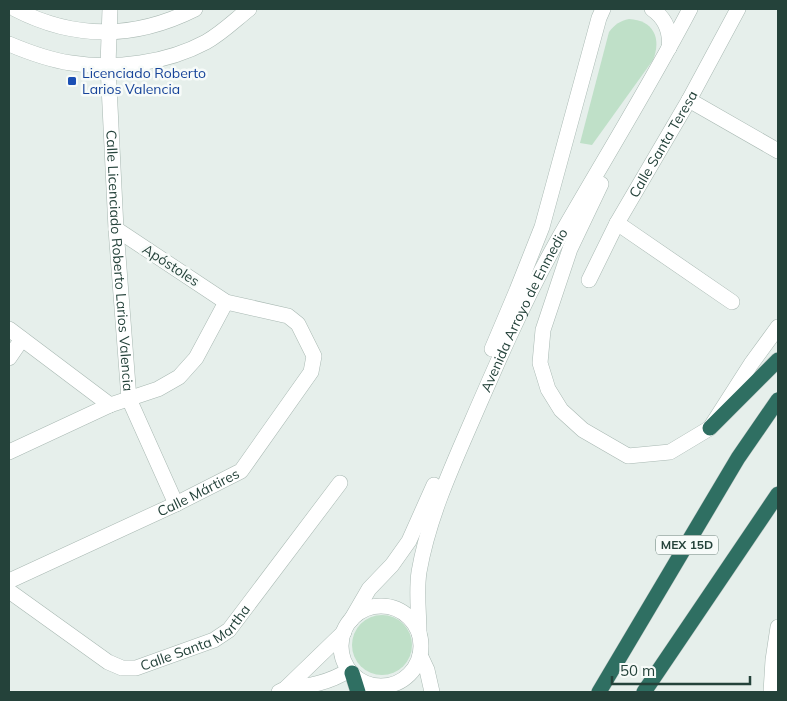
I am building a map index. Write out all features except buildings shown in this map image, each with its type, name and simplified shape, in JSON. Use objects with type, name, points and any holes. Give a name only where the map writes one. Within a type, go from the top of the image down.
[{"type":"highway","points":[[710,428],[778,360]]},
{"type":"highway","name":"MEX 15D","points":[[599,692],[738,458],[778,400]]},
{"type":"highway","name":"MEX 15D","points":[[644,692],[778,494]]},
{"type":"highway","points":[[351,672],[369,690]]},
{"type":"street","points":[[15,9],[50,25],[96,33],[143,28],[178,17],[195,9]]},
{"type":"street","name":"Calle Licenciado Roberto Larios Valencia","points":[[110,9],[108,65],[116,229],[130,399],[176,504]]},
{"type":"street","points":[[9,44],[29,52],[71,63],[108,65],[149,61],[186,52],[224,30],[249,9]]},
{"type":"street","points":[[652,9],[665,23],[670,39],[670,48]]},
{"type":"street","name":"Avenida Arroyo de Enmedio","points":[[432,692],[427,670],[420,656],[421,644],[417,593],[418,574],[441,492],[510,334],[555,246],[670,48],[690,9]]},
{"type":"street","name":"Calle Santa Teresa","points":[[589,280],[617,223],[689,100],[738,9]]},
{"type":"street","name":"Avenida Arroyo de Enmedio","points":[[351,672],[343,658],[341,645],[347,626],[369,589],[392,565],[409,541],[517,290],[542,227],[603,12]]},
{"type":"street","points":[[647,88],[570,248],[543,330],[540,363],[548,389],[561,410],[583,430],[628,456],[670,452],[710,428],[751,364],[778,327]]},
{"type":"street","points":[[689,100],[778,151]]},
{"type":"street","points":[[617,223],[732,302]]},
{"type":"street","name":"Apóstoles","points":[[116,229],[226,302]]},
{"type":"street","points":[[9,452],[110,405],[158,389],[179,377],[196,358],[226,302]]},
{"type":"street","name":"Calle Mártires","points":[[9,581],[176,504],[241,471],[311,372],[314,356],[298,324],[288,316],[226,302]]},
{"type":"street","points":[[9,329],[110,405]]},
{"type":"street","points":[[9,358],[22,339]]},
{"type":"street","name":"Calle Santa Martha","points":[[9,591],[108,662],[122,668],[136,668],[214,640],[229,630],[340,483]]},
{"type":"street","points":[[282,690],[360,612],[371,607],[388,607],[405,613],[414,622],[419,633]]},
{"type":"street","points":[[771,692],[778,627]]},
{"type":"street","points":[[369,690],[396,684],[407,677],[415,667],[420,656]]},
{"type":"street","points":[[282,690],[313,686],[351,672]]},
{"type":"green space","points":[[629,19],[644,23],[653,32],[656,38],[656,52],[653,60],[592,145],[580,143],[609,32],[618,23]]},
{"type":"green space","points":[[376,615],[388,615],[399,620],[407,628],[412,639],[410,657],[399,670],[388,675],[376,675],[365,670],[357,662],[352,651],[352,639],[357,628],[365,620]]},
{"type":"place","name":"Licenciado Roberto Larios Valencia","points":[[72,81]]}]
